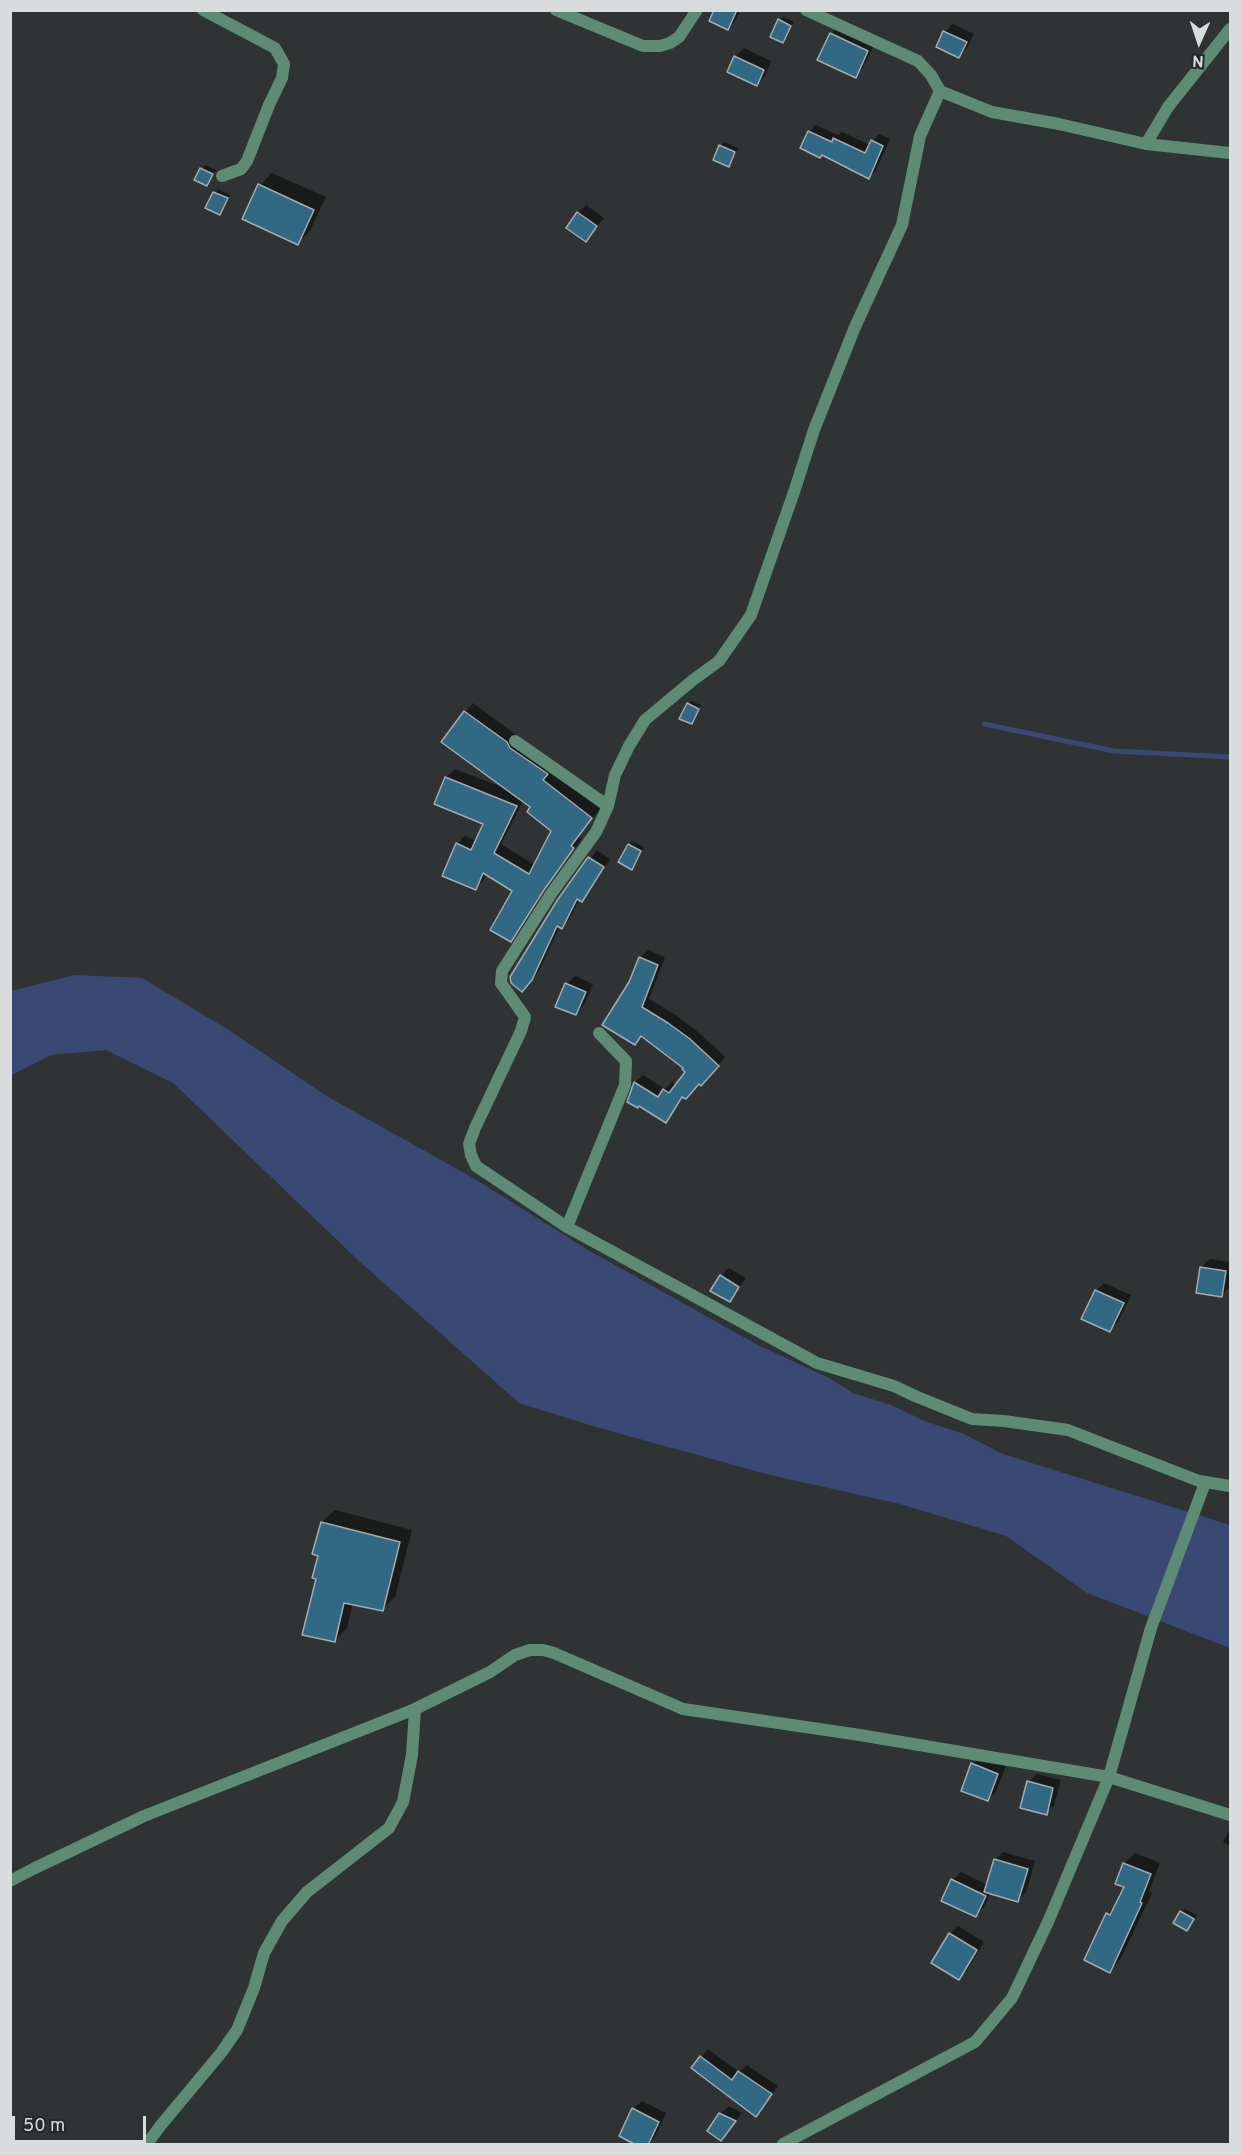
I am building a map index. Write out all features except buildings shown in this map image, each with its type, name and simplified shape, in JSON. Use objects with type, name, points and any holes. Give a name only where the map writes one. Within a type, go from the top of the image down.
[{"type":"street","points":[[203,10],[275,48],[284,64],[282,78],[247,161],[241,169],[222,176]]},
{"type":"street","points":[[556,10],[643,46],[660,46],[679,37],[697,10]]},
{"type":"street","points":[[806,10],[918,61],[931,75],[940,91],[992,112],[1059,124],[1146,144],[1230,153]]},
{"type":"street","points":[[1146,144],[1168,107],[1230,29]]},
{"type":"street","points":[[940,91],[920,136],[902,225],[855,327],[814,430],[751,615],[720,661],[645,720],[615,775],[608,806],[596,832],[550,894],[502,971],[501,983],[525,1017],[521,1031],[475,1128],[469,1144],[471,1155],[476,1166],[481,1170],[567,1227],[817,1363],[894,1386],[972,1419],[1004,1421],[1068,1431],[1205,1483],[1230,1486]]},
{"type":"street","points":[[515,741],[608,806]]},
{"type":"street","points":[[567,1227],[625,1085],[626,1061],[599,1033]]},
{"type":"street","points":[[783,2145],[975,2042],[1012,1998],[1048,1922],[1109,1777],[1151,1628],[1205,1483]]},
{"type":"street","points":[[10,1881],[144,1816],[415,1708],[490,1672],[515,1655],[530,1650],[555,1653],[683,1709],[860,1735],[1109,1777],[1230,1815]]},
{"type":"street","points":[[147,2145],[237,2030],[254,1988],[264,1953],[282,1921],[308,1892],[389,1828],[403,1802],[412,1755],[415,1708]]},
{"type":"water","points":[[74,975],[142,978],[227,1029],[328,1097],[475,1179],[588,1250],[756,1344],[829,1378],[853,1393],[891,1405],[927,1422],[964,1434],[1003,1454],[1230,1525],[1230,1648],[1087,1593],[1006,1536],[900,1504],[770,1475],[596,1427],[519,1403],[360,1262],[173,1083],[106,1050],[51,1055],[11,1075],[11,991]]},
{"type":"waterway","points":[[984,724],[1114,751],[1230,757]]}]
